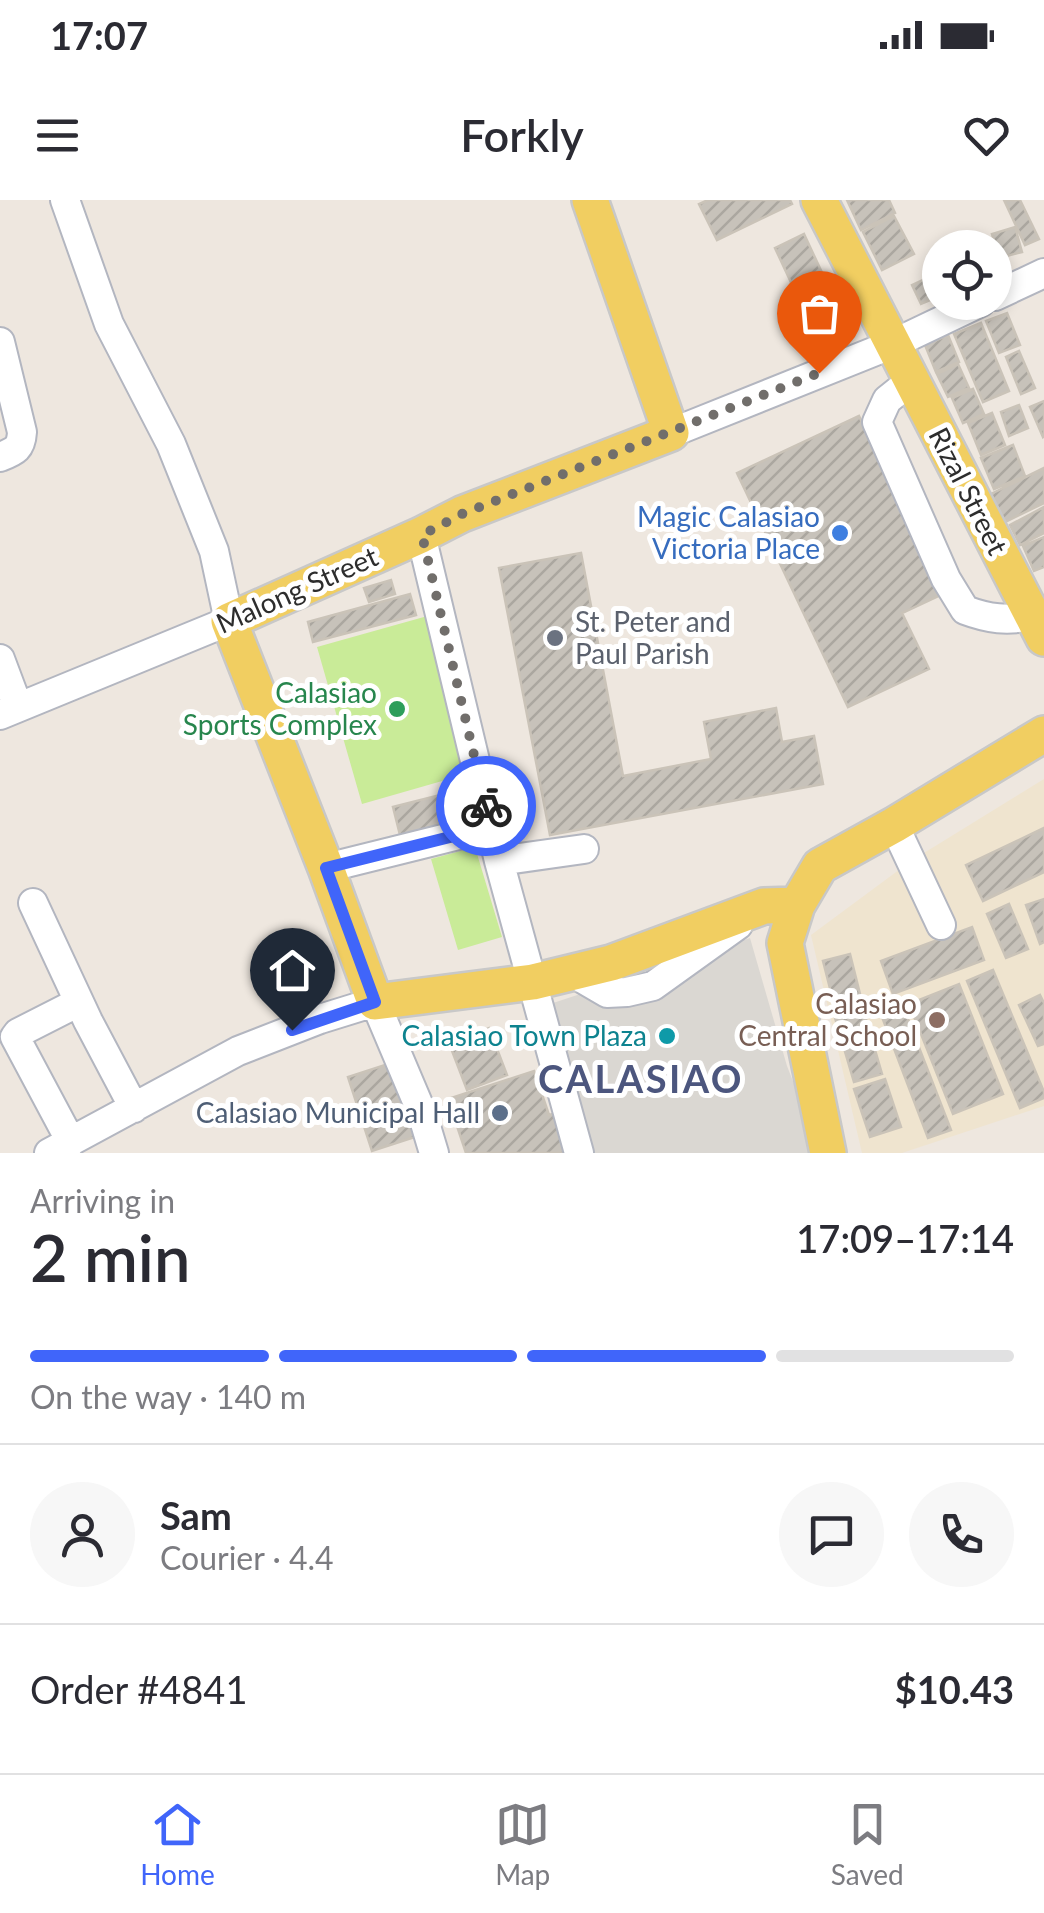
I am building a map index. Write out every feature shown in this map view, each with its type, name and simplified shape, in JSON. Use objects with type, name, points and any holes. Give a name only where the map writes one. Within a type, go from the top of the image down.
[{"type":"main road","points":[[590,200],[671,432]]},
{"type":"main road","name":"Rizal Street","points":[[819,200],[1038,627]]},
{"type":"main road","name":"Malong Street","points":[[229,620],[462,514],[671,432]]},
{"type":"main road","points":[[229,620],[375,1002],[533,982],[611,963],[781,905],[820,866],[1044,734]]},
{"type":"main road","points":[[781,905],[785,943],[828,1153]]},
{"type":"street","points":[[65,200],[109,324],[172,444],[207,533],[229,620]]},
{"type":"street","points":[[1012,288],[1044,273]]},
{"type":"street","name":"Malong Street","points":[[671,432],[893,344],[943,320]]},
{"type":"street","points":[[0,342],[22,432],[16,451],[0,457]]},
{"type":"street","points":[[912,380],[886,400],[877,422],[946,579],[965,610],[1038,627]]},
{"type":"street","points":[[422,535],[490,827],[579,1153]]},
{"type":"street","name":"Malong Street","points":[[9,711],[229,620]]},
{"type":"street","points":[[0,659],[9,711]]},
{"type":"street","points":[[894,824],[941,925]]},
{"type":"street","points":[[326,868],[490,827]]},
{"type":"street","points":[[499,860],[584,849]]},
{"type":"street","points":[[33,903],[134,1108]]},
{"type":"street","points":[[80,1002],[15,1037],[60,1147],[238,1050],[375,1002],[422,1113],[434,1153]]},
{"type":"shaded area","name":"Calasiao Central School","points":[[1044,779],[1044,1106],[902,1153],[862,1153],[811,935],[911,861]]},
{"type":"shaded area","name":"Calasiao Town Plaza","points":[[750,938],[787,1066],[821,1153],[585,1153],[547,1005]]},
{"type":"green space","name":"Calasiao Sports Complex","points":[[431,615],[477,771],[362,804],[317,647]]},
{"type":"green space","points":[[475,847],[502,937],[458,950],[431,859]]},
{"type":"building","points":[[708,200],[790,200],[792,204],[717,240],[699,204]]},
{"type":"building","points":[[847,200],[889,200],[895,213],[861,230]]},
{"type":"building","points":[[1004,200],[1020,200],[1039,239],[1025,245]]},
{"type":"building","points":[[894,216],[914,254],[882,270],[863,232]]},
{"type":"building","points":[[1015,227],[1022,252],[1012,255],[1012,230],[1005,230]]},
{"type":"building","points":[[804,234],[824,277],[795,291],[775,248]]},
{"type":"building","points":[[922,280],[922,304],[921,304],[912,285]]},
{"type":"building","points":[[828,291],[836,308],[815,318],[807,302]]},
{"type":"building","points":[[838,311],[849,335],[819,348],[808,324]]},
{"type":"building","points":[[1010,320],[1020,345],[999,353],[986,321]]},
{"type":"building","points":[[981,323],[1009,391],[983,402],[954,334]]},
{"type":"building","points":[[948,335],[959,362],[936,372],[925,345]]},
{"type":"building","points":[[1019,351],[1035,388],[1021,394],[1006,357]]},
{"type":"building","points":[[958,364],[969,388],[948,397],[937,374]]},
{"type":"building","points":[[973,389],[984,414],[963,423],[952,398]]},
{"type":"building","points":[[1044,401],[1044,436],[1043,437],[1030,407]]},
{"type":"building","points":[[1019,405],[1028,428],[1009,436],[1001,412]]},
{"type":"building","points":[[992,413],[1005,445],[981,455],[968,423]]},
{"type":"building","name":"Magic Calasiao Victoria Place","points":[[859,416],[943,594],[902,613],[929,669],[848,707],[737,473]]},
{"type":"building","points":[[1013,445],[1025,476],[994,489],[981,458]]},
{"type":"building","points":[[1044,468],[1044,503],[1005,522],[991,494]]},
{"type":"building","points":[[1044,507],[1044,533],[1020,545],[1010,525]]},
{"type":"building","points":[[1044,537],[1044,567],[1034,571],[1023,546]]},
{"type":"building","name":"St. Peter and Paul Parish","points":[[581,553],[623,776],[711,759],[704,722],[776,708],[782,742],[814,736],[823,784],[550,835],[499,568]]},
{"type":"building","points":[[391,580],[395,594],[369,602],[364,588]]},
{"type":"building","points":[[410,594],[416,615],[313,642],[308,622]]},
{"type":"building","points":[[448,793],[456,825],[401,839],[393,807]]},
{"type":"building","points":[[1044,828],[1044,872],[983,901],[966,865]]},
{"type":"building","points":[[1044,899],[1044,942],[1040,944],[1026,905]]},
{"type":"building","points":[[1009,904],[1028,949],[1006,958],[987,914]]},
{"type":"building","points":[[972,927],[984,960],[893,994],[881,961]]},
{"type":"building","points":[[850,954],[861,998],[834,1004],[823,961]]},
{"type":"building","points":[[993,970],[1044,1092],[1044,1098],[1020,1108],[967,981]]},
{"type":"building","points":[[959,984],[1003,1094],[953,1114],[909,1004]]},
{"type":"building","points":[[1040,995],[1044,1003],[1044,1044],[1038,1046],[1019,1005]]},
{"type":"building","points":[[901,1001],[951,1130],[928,1138],[879,1009]]},
{"type":"building","points":[[861,1002],[882,1074],[854,1082],[833,1011]]},
{"type":"building","points":[[489,1028],[507,1075],[467,1090],[449,1043]]},
{"type":"building","points":[[391,1063],[415,1137],[372,1151],[348,1077]]},
{"type":"building","name":"Calasiao Municipal Hall","points":[[534,1071],[549,1115],[563,1111],[566,1153],[466,1153],[448,1099]]},
{"type":"building","points":[[885,1079],[901,1127],[870,1137],[854,1089]]},
{"type":"way so far","points":[[486,806],[422,535],[462,514],[819,373]]},
{"type":"place","name":"Magic Calasiao Victoria Place","points":[[840,533]]},
{"type":"place","name":"St. Peter and Paul Parish","points":[[555,638]]},
{"type":"place","name":"Calasiao Sports Complex","points":[[397,709]]},
{"type":"place","name":"Calasiao Central School","points":[[937,1020]]},
{"type":"place","name":"Calasiao Town Plaza","points":[[667,1036]]},
{"type":"place","name":"Calasiao Municipal Hall","points":[[500,1113]]},
{"type":"district","name":"CALASIAO","points":[[641,1080]]},
{"type":"route","points":[[292,1030],[375,1002],[326,868],[490,827],[486,806]]}]
